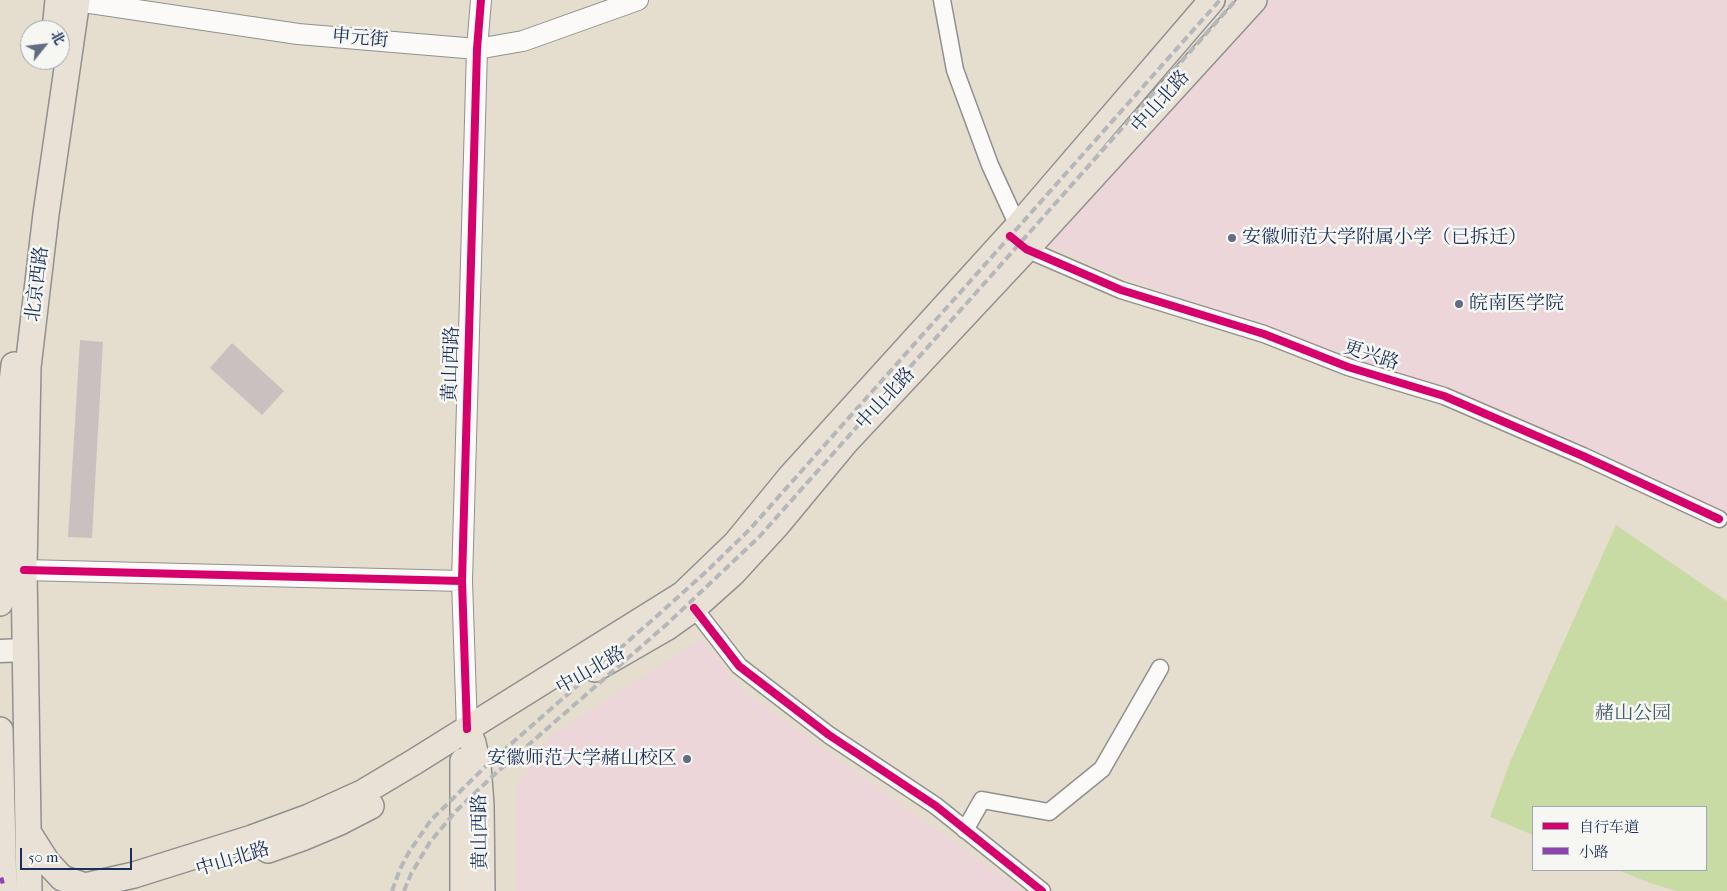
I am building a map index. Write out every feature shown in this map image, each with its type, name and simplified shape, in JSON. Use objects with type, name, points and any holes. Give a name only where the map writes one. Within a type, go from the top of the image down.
[{"type":"main road","points":[[56,20],[58,0]]},
{"type":"main road","name":"北京西路","points":[[28,832],[24,570],[28,368],[45,223],[77,0]]},
{"type":"main road","points":[[468,741],[683,594],[736,543],[790,477],[1018,237],[1212,0]]},
{"type":"main road","name":"中山北路","points":[[28,832],[47,862],[62,878],[85,886],[152,869],[252,838],[309,817],[468,741],[666,628],[694,608],[733,573],[777,524],[1018,237],[1254,0]]},
{"type":"main road","name":"北京西路","points":[[0,602],[8,418],[50,70]]},
{"type":"main road","points":[[0,651],[25,650]]},
{"type":"main road","points":[[0,730],[4,891]]},
{"type":"main road","name":"中山北路","points":[[131,891],[302,838],[340,822],[381,801],[468,741]]},
{"type":"main road","name":"黄山西路","points":[[463,891],[468,741]]},
{"type":"main road","name":"黄山西路","points":[[468,741],[478,765],[481,806],[482,891]]},
{"type":"main road","points":[[28,832],[30,891]]},
{"type":"street","name":"申元街","points":[[77,0],[298,34],[477,49],[523,41],[638,0]]},
{"type":"street","name":"黄山西路","points":[[468,741],[462,581],[480,0]]},
{"type":"street","points":[[942,0],[955,70],[1018,237]]},
{"type":"street","name":"更兴路","points":[[1018,237],[1121,290],[1264,334],[1348,367],[1444,396],[1583,456],[1719,519]]},
{"type":"street","points":[[24,570],[462,581]]},
{"type":"street","points":[[694,608],[739,666],[829,735],[936,806],[1042,891]]},
{"type":"street","points":[[965,830],[982,800],[1049,812],[1102,769],[1160,668]]},
{"type":"shaded area","name":"皖南医学院","points":[[1257,0],[1727,0],[1727,528],[1718,519],[1348,367],[1034,241]]},
{"type":"shaded area","name":"安徽师范大学赭山校区","points":[[701,639],[746,693],[1023,891],[516,891],[516,785],[553,734]]},
{"type":"green space","name":"赭山公园","points":[[1616,525],[1727,601],[1727,891],[1676,891],[1620,871],[1707,871],[1707,806],[1532,806],[1532,835],[1490,817],[1510,762]]},
{"type":"building","points":[[80,340],[103,342],[92,538],[68,537]]},
{"type":"building","points":[[232,343],[284,391],[262,415],[210,368]]},
{"type":"railway","points":[[392,891],[409,852],[431,820],[487,765],[658,615],[750,529],[1220,0]]},
{"type":"railway","points":[[404,891],[411,874],[430,842],[456,811],[495,774],[667,624],[759,537],[1236,0]]},
{"type":"marked path","points":[[0,881],[4,880]]},
{"type":"cycle path","points":[[467,729],[462,581],[477,49],[481,0]]},
{"type":"cycle path","points":[[1010,236],[1026,249],[1121,290],[1264,334],[1348,367],[1444,396],[1583,456],[1719,519]]},
{"type":"cycle path","points":[[24,570],[462,581]]},
{"type":"cycle path","points":[[694,608],[739,666],[829,735],[936,806],[1042,891]]},
{"type":"place","name":"安徽师范大学附属小学（已拆迁）","points":[[1232,238]]},
{"type":"place","name":"皖南医学院","points":[[1459,304]]},
{"type":"place","name":"安徽师范大学赭山校区","points":[[687,759]]}]
